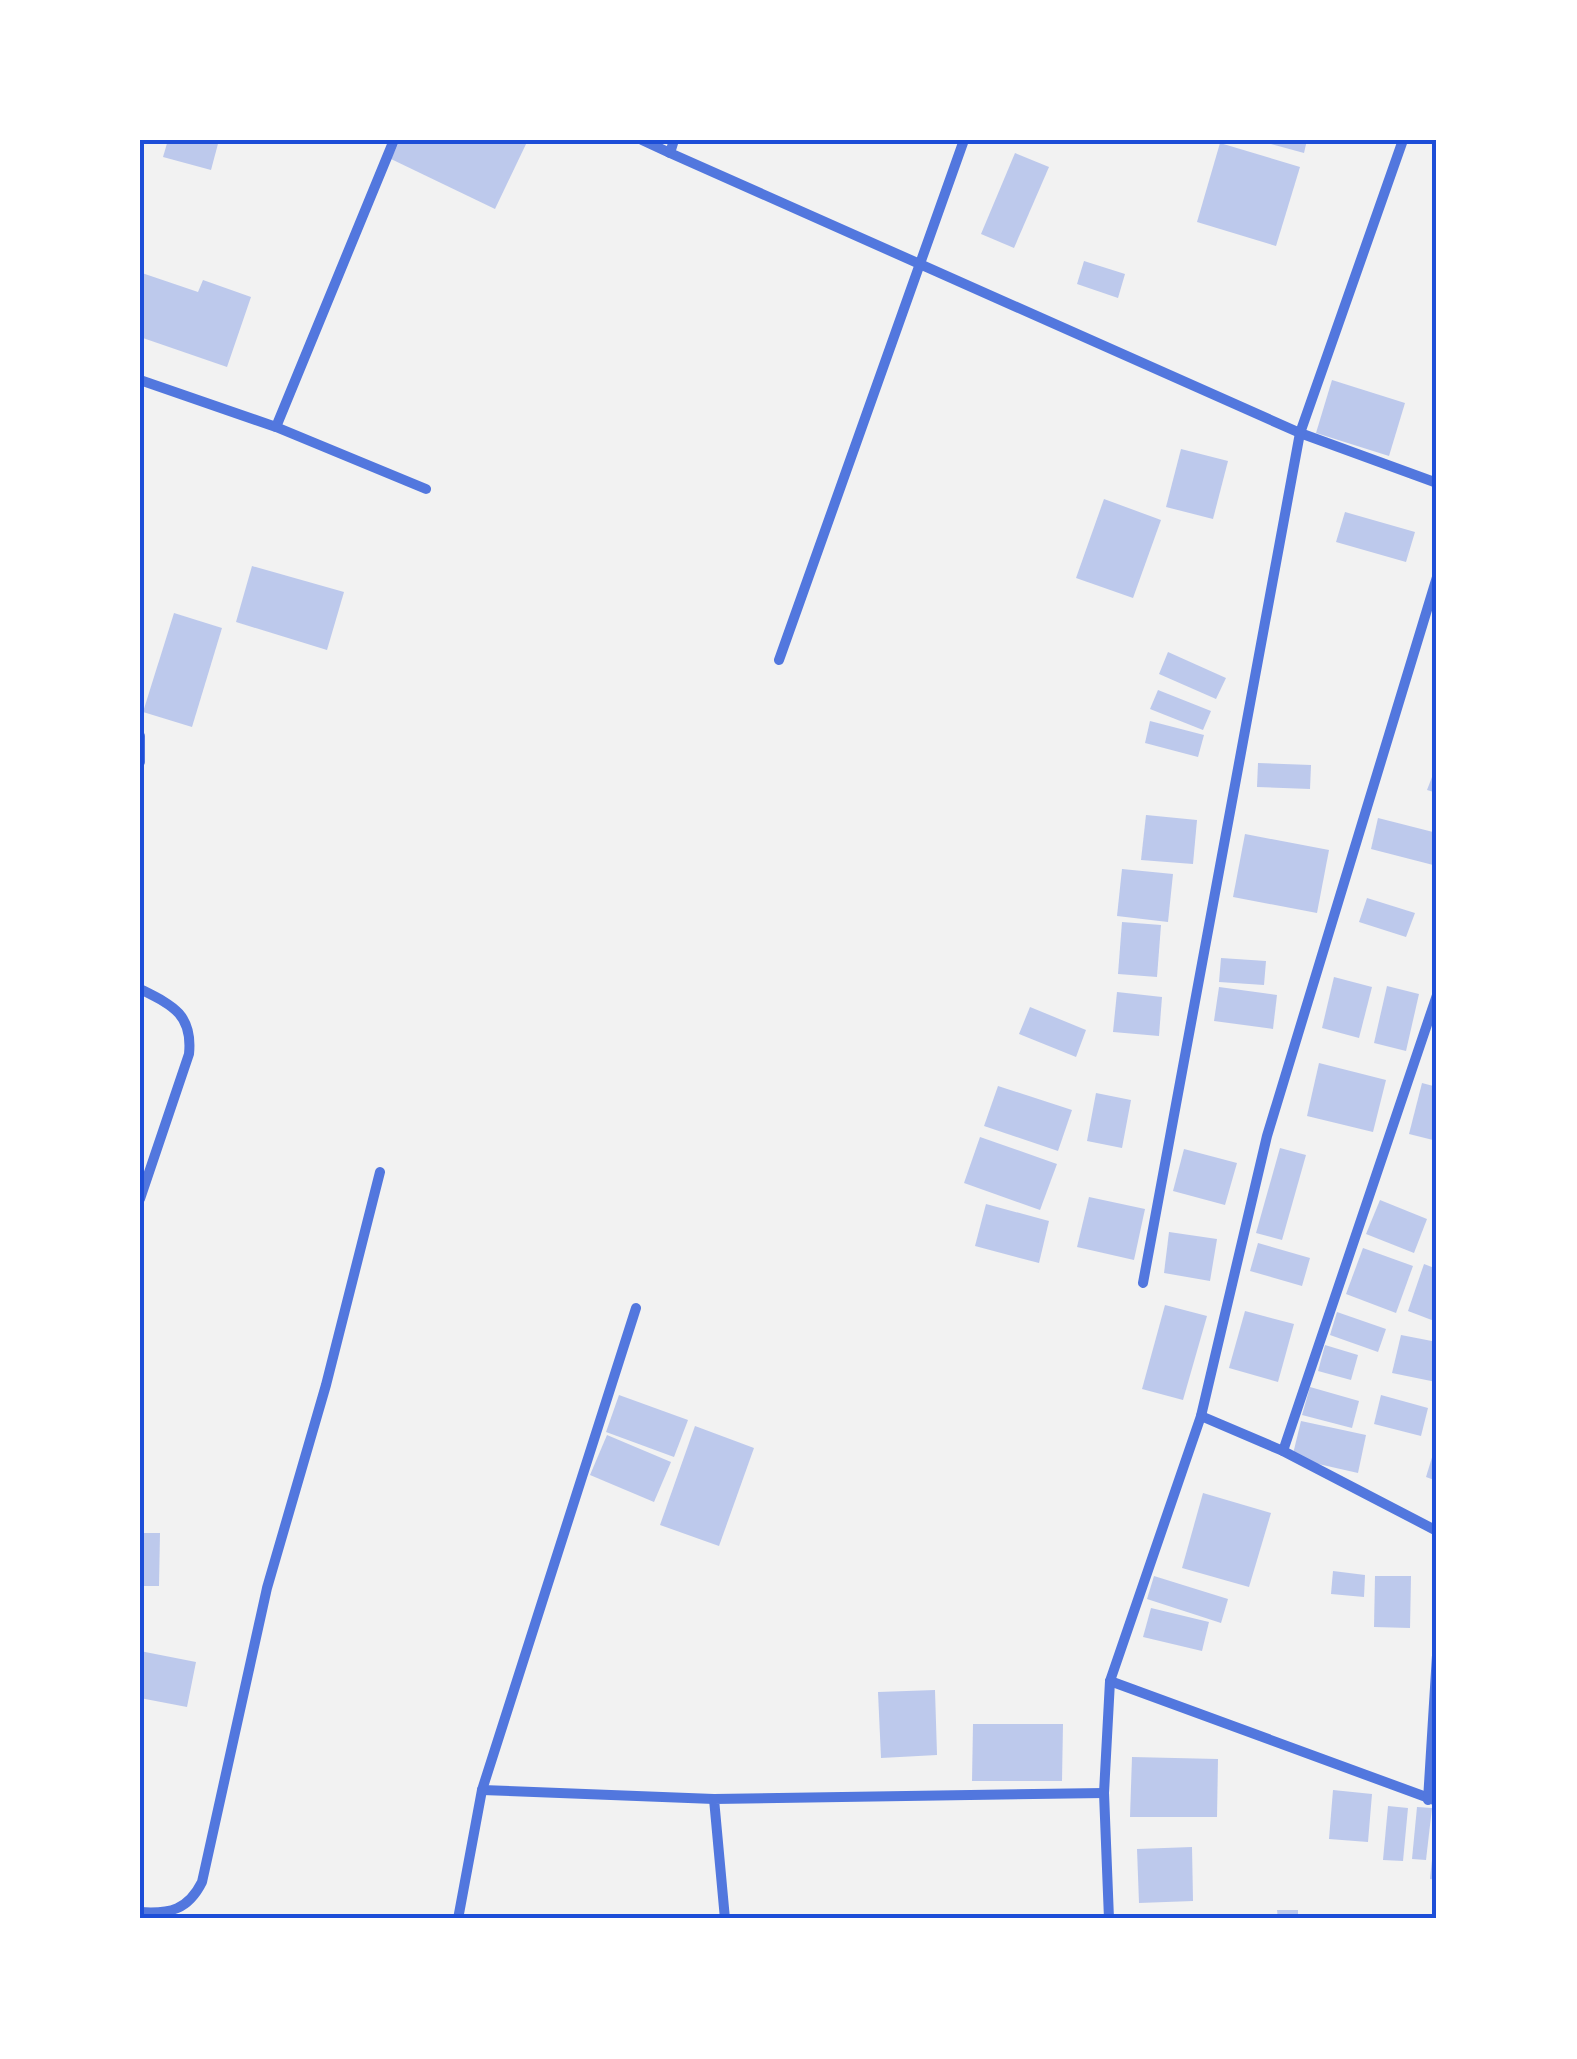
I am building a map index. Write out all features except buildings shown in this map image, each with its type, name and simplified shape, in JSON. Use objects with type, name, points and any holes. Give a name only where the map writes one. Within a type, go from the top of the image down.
[{"type":"street","points":[[276,428],[394,140]]},
{"type":"street","points":[[642,140],[918,259],[1300,432],[1437,482]]},
{"type":"street","points":[[670,153],[674,140]]},
{"type":"street","points":[[779,660],[918,259],[964,140]]},
{"type":"street","points":[[1143,1283],[1300,432],[1403,140]]},
{"type":"street","points":[[140,380],[276,428],[426,488]]},
{"type":"street","points":[[1109,1919],[1104,1793],[1110,1681],[1201,1416],[1267,1136],[1437,577]]},
{"type":"street","points":[[140,736],[140,762]]},
{"type":"street","points":[[140,989],[177,1007],[191,1035],[189,1054],[140,1199]]},
{"type":"street","points":[[1283,1451],[1436,993]]},
{"type":"street","points":[[140,1912],[179,1910],[194,1898],[202,1882],[266,1588],[326,1385],[380,1172]]},
{"type":"street","points":[[458,1919],[482,1790],[636,1308]]},
{"type":"street","points":[[1201,1416],[1283,1451],[1437,1531]]},
{"type":"street","points":[[1110,1681],[1433,1800],[1437,1654]]},
{"type":"street","points":[[482,1790],[714,1799],[1104,1793]]},
{"type":"street","points":[[714,1799],[726,1919]]}]
